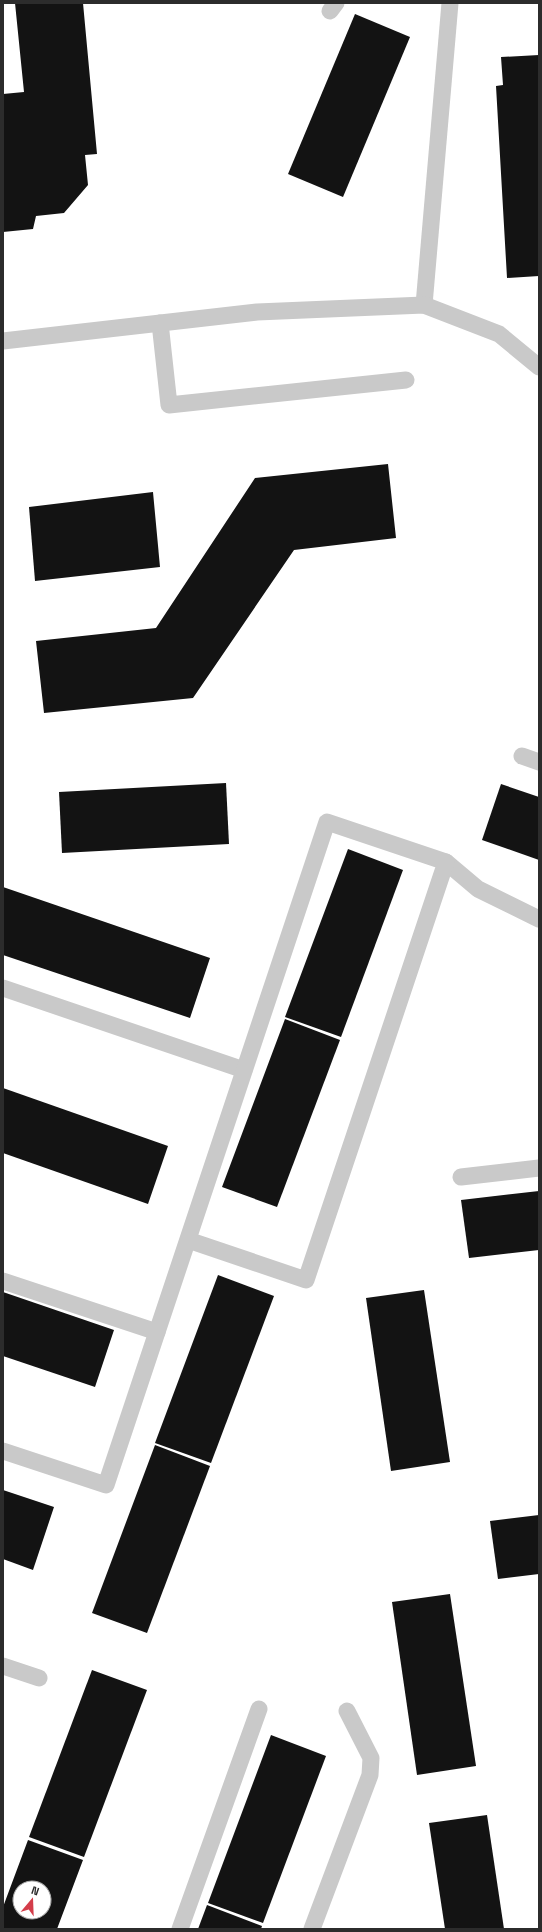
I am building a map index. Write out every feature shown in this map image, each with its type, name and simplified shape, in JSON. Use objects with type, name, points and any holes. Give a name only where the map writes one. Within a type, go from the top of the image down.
[{"type":"lane","points":[[424,305],[450,3]]},
{"type":"lane","points":[[3,340],[257,312],[424,305],[499,334],[539,367]]},
{"type":"lane","points":[[160,323],[169,405],[406,380]]},
{"type":"lane","points":[[522,756],[539,762]]},
{"type":"lane","points":[[3,1450],[106,1485],[327,822],[446,862],[478,889],[539,919]]},
{"type":"lane","points":[[188,1240],[306,1280],[446,862]]},
{"type":"lane","points":[[3,988],[244,1070]]},
{"type":"lane","points":[[461,1177],[539,1168]]},
{"type":"lane","points":[[3,1281],[157,1332]]},
{"type":"lane","points":[[3,1666],[39,1678]]},
{"type":"lane","points":[[180,1929],[259,1709]]},
{"type":"lane","points":[[312,1929],[370,1775],[371,1758],[348,1711]]},
{"type":"building","points":[[15,3],[83,3],[97,154],[85,155],[88,185],[64,213],[36,216],[33,229],[3,232],[3,94],[24,92]]},
{"type":"building","points":[[355,14],[410,37],[343,197],[288,174]]},
{"type":"building","points":[[539,55],[539,276],[507,278],[496,86],[503,85],[501,57]]},
{"type":"building","points":[[388,464],[396,538],[294,550],[193,698],[44,713],[36,641],[156,628],[255,478]]},
{"type":"building","points":[[153,492],[160,567],[35,581],[29,507]]},
{"type":"building","points":[[226,783],[229,844],[62,853],[59,792]]},
{"type":"building","points":[[501,784],[539,797],[539,860],[482,840]]},
{"type":"building","points":[[348,849],[403,870],[341,1037],[285,1017]]},
{"type":"building","points":[[3,887],[210,958],[190,1018],[3,955]]},
{"type":"building","points":[[285,1019],[340,1040],[277,1207],[222,1187]]},
{"type":"building","points":[[3,1088],[168,1146],[148,1204],[3,1153]]},
{"type":"building","points":[[539,1191],[539,1250],[469,1258],[461,1200]]},
{"type":"building","points":[[218,1275],[274,1296],[211,1463],[155,1443]]},
{"type":"building","points":[[424,1290],[450,1462],[391,1471],[366,1298]]},
{"type":"building","points":[[3,1292],[114,1330],[95,1387],[3,1356]]},
{"type":"building","points":[[155,1445],[210,1466],[147,1633],[92,1613]]},
{"type":"building","points":[[3,1490],[54,1507],[33,1570],[3,1559]]},
{"type":"building","points":[[539,1515],[539,1574],[498,1579],[490,1521]]},
{"type":"building","points":[[450,1594],[476,1766],[417,1775],[392,1602]]},
{"type":"building","points":[[92,1670],[147,1690],[84,1857],[29,1837]]},
{"type":"building","points":[[271,1735],[326,1756],[263,1923],[208,1903]]},
{"type":"building","points":[[487,1815],[504,1929],[445,1929],[429,1823]]},
{"type":"building","points":[[28,1840],[83,1860],[57,1929],[3,1929],[3,1907],[12,1883],[12,1920],[52,1920],[52,1880],[13,1880]]},
{"type":"building","points":[[207,1905],[262,1926],[261,1929],[198,1929]]}]
